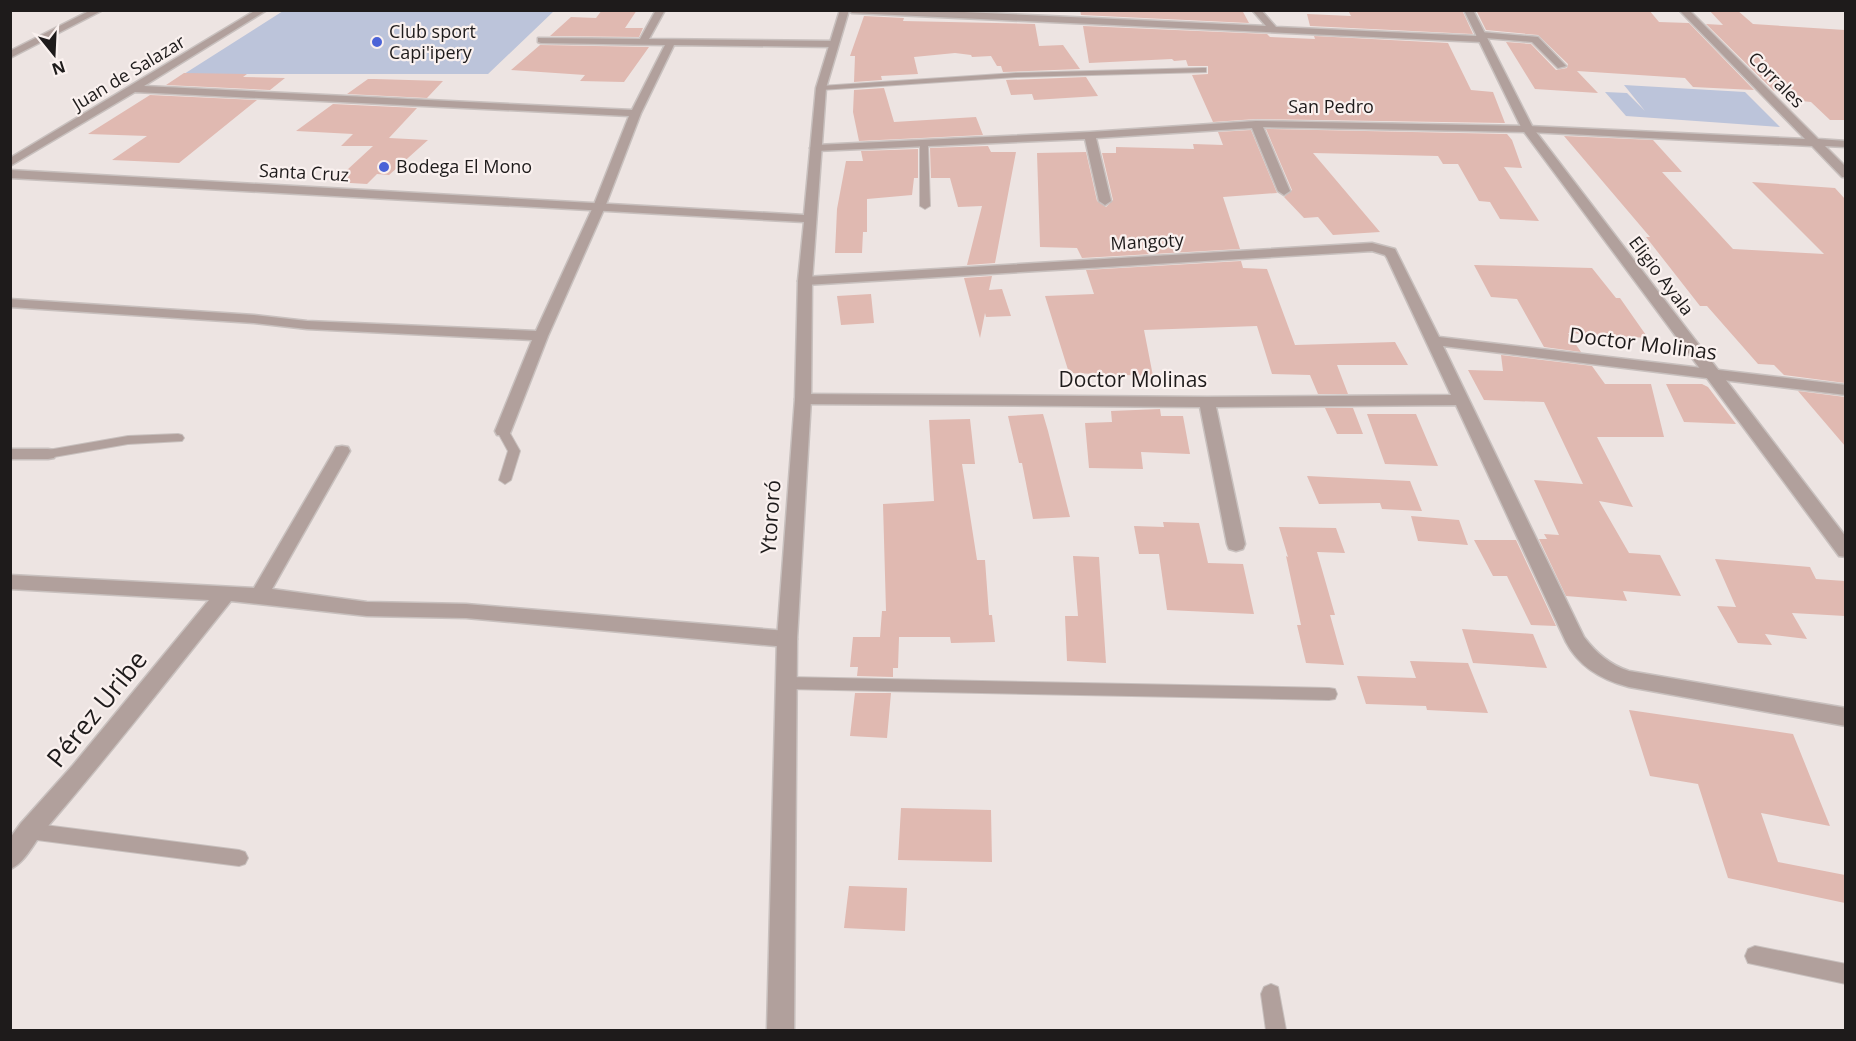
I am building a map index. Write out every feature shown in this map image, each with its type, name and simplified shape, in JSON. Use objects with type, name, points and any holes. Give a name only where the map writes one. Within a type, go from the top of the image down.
[{"type":"street","points":[[10,55],[99,10]]},
{"type":"street","name":"Juan de Salazar","points":[[10,163],[136,89],[263,10]]},
{"type":"street","points":[[643,41],[661,10]]},
{"type":"street","name":"Ytororó","points":[[780,1030],[787,639],[803,399],[805,281],[812,219],[821,88],[844,10]]},
{"type":"street","points":[[852,10],[1532,38],[1537,40],[1561,66]]},
{"type":"street","points":[[1051,10],[1054,20]]},
{"type":"street","points":[[1256,10],[1273,29]]},
{"type":"street","name":"Eligio Ayala","points":[[1468,10],[1527,129],[1845,551]]},
{"type":"street","name":"Corrales","points":[[1683,10],[1845,174]]},
{"type":"street","points":[[541,40],[833,44]]},
{"type":"street","points":[[503,431],[541,336],[599,207],[636,113],[671,41]]},
{"type":"street","points":[[136,89],[636,113]]},
{"type":"street","points":[[1256,124],[1284,191]]},
{"type":"street","name":"San Pedro","points":[[816,148],[1090,135],[1256,124],[1527,129],[1845,144]]},
{"type":"street","points":[[1090,135],[1105,201]]},
{"type":"street","name":"Santa Cruz","points":[[10,174],[812,219]]},
{"type":"street","name":"Mangoty","points":[[805,281],[1372,247],[1390,252],[1435,341],[1576,642],[1589,659],[1608,674],[1629,679],[1845,717]]},
{"type":"street","points":[[10,303],[242,318],[307,325],[541,336]]},
{"type":"street","name":"Doctor Molinas","points":[[1435,341],[1845,390]]},
{"type":"street","name":"Doctor Molinas","points":[[803,399],[1207,402],[1463,400]]},
{"type":"street","points":[[1207,402],[1236,544]]},
{"type":"street","points":[[259,595],[342,451]]},
{"type":"street","points":[[10,454],[48,454]]},
{"type":"street","points":[[10,582],[259,595],[367,609],[466,611],[787,639]]},
{"type":"street","name":"Pérez Uribe","points":[[10,858],[28,831],[81,772],[225,594]]},
{"type":"lane","points":[[821,88],[1016,75],[1203,70]]},
{"type":"lane","points":[[924,144],[925,206]]},
{"type":"lane","points":[[503,431],[514,451],[505,480]]},
{"type":"lane","points":[[48,454],[128,440],[178,438]]},
{"type":"lane","points":[[787,683],[1329,694]]},
{"type":"lane","points":[[28,831],[239,858]]},
{"type":"lane","points":[[1755,956],[1845,974]]},
{"type":"lane","points":[[1271,994],[1276,1030]]},
{"type":"shaded area","name":"Club sport Capi'ipery","points":[[283,11],[554,11],[488,74],[184,74]]},
{"type":"shaded area","points":[[1624,85],[1745,92],[1780,127],[1626,116],[1605,92],[1627,93],[1645,111]]},
{"type":"building","points":[[602,10],[637,10],[625,28],[643,28],[639,37],[550,36],[571,17],[596,18]]},
{"type":"building","points":[[1080,10],[1242,10],[1249,23],[1081,15]]},
{"type":"building","points":[[1348,10],[1462,10],[1473,34],[1310,26],[1307,14],[1351,16]]},
{"type":"building","points":[[1476,10],[1649,10],[1659,22],[1689,23],[1754,90],[1693,87],[1685,78],[1577,71],[1598,93],[1535,89],[1506,42],[1531,44],[1556,70],[1567,68],[1568,64],[1538,35],[1486,30]]},
{"type":"building","points":[[1709,10],[1737,10],[1753,24],[1845,30],[1845,120],[1830,120],[1811,102],[1792,100],[1785,92],[1774,91],[1706,24],[1723,25]]},
{"type":"building","points":[[864,16],[904,18],[903,21],[1035,24],[1039,46],[1063,45],[1080,69],[1003,72],[1001,66],[997,66],[991,56],[972,57],[955,53],[914,57],[918,74],[881,76],[882,80],[854,82],[855,56],[850,56]]},
{"type":"building","points":[[1083,26],[1267,34],[1270,37],[1315,39],[1314,36],[1448,43],[1471,90],[1493,92],[1505,123],[1256,119],[1213,122],[1192,75],[1208,74],[1208,66],[1188,66],[1186,60],[1174,61],[1172,59],[1089,63]]},
{"type":"building","points":[[540,45],[649,47],[624,82],[580,81],[585,75],[511,70]]},
{"type":"building","points":[[184,73],[247,74],[243,77],[285,78],[270,90],[166,85]]},
{"type":"building","points":[[1086,77],[1098,96],[1034,100],[1032,94],[1011,95],[1006,80]]},
{"type":"building","points":[[368,79],[443,81],[427,98],[347,94]]},
{"type":"building","points":[[884,88],[894,122],[976,117],[983,135],[859,141],[853,112],[854,90]]},
{"type":"building","points":[[150,95],[257,100],[179,163],[112,160],[147,136],[88,134]]},
{"type":"building","points":[[333,104],[417,108],[389,138],[428,140],[389,175],[377,174],[367,184],[334,182],[373,146],[341,146],[353,134],[296,131]]},
{"type":"building","points":[[1266,129],[1507,134],[1512,140],[1522,168],[1504,167],[1539,221],[1500,219],[1490,202],[1479,201],[1458,164],[1443,164],[1438,156],[1313,153],[1380,232],[1333,235],[1318,217],[1304,218],[1284,197],[1292,190]]},
{"type":"building","points":[[1251,130],[1277,193],[1223,197],[1240,249],[1082,258],[1077,248],[1040,247],[1037,153],[1086,152],[1097,201],[1106,207],[1113,200],[1102,153],[1116,153],[1116,147],[1194,149],[1193,144],[1223,145],[1218,132]]},
{"type":"building","points":[[1564,136],[1653,140],[1682,172],[1662,172],[1733,249],[1824,254],[1752,182],[1835,188],[1845,199],[1845,383],[1784,375],[1774,365],[1758,364],[1707,306],[1700,306],[1646,237],[1650,237]]},
{"type":"building","points":[[988,146],[991,152],[1016,152],[995,263],[967,265],[982,206],[958,207],[950,178],[931,178],[930,148]]},
{"type":"building","points":[[918,149],[918,178],[914,178],[912,195],[867,199],[867,232],[863,232],[862,253],[835,253],[837,209],[846,161],[863,161],[861,151]]},
{"type":"building","points":[[1241,261],[1243,268],[1267,269],[1295,345],[1395,342],[1408,365],[1337,365],[1348,394],[1318,394],[1310,375],[1272,374],[1257,326],[1144,330],[1153,376],[1069,373],[1045,296],[1094,294],[1086,270]]},
{"type":"building","points":[[1474,265],[1592,268],[1616,298],[1620,298],[1648,338],[1568,333],[1581,352],[1544,347],[1517,299],[1491,297]]},
{"type":"building","points":[[992,276],[989,290],[1002,289],[1011,316],[986,317],[985,313],[980,338],[964,278]]},
{"type":"building","points":[[871,294],[874,323],[841,325],[837,296]]},
{"type":"building","points":[[1501,355],[1592,366],[1605,384],[1651,384],[1664,437],[1597,437],[1633,507],[1599,501],[1629,553],[1660,555],[1681,596],[1623,591],[1627,601],[1566,596],[1539,539],[1547,539],[1544,534],[1559,535],[1534,480],[1583,484],[1544,402],[1484,400],[1468,370],[1503,371]]},
{"type":"building","points":[[1666,384],[1702,384],[1708,387],[1736,424],[1684,422]]},
{"type":"building","points":[[1798,391],[1845,397],[1845,446]]},
{"type":"building","points":[[1325,408],[1353,408],[1363,434],[1337,434]]},
{"type":"building","points":[[1160,409],[1161,416],[1183,416],[1190,454],[1141,452],[1143,469],[1089,468],[1085,423],[1112,422],[1111,411]]},
{"type":"building","points":[[1043,414],[1070,517],[1033,519],[1022,463],[1019,463],[1008,416]]},
{"type":"building","points":[[1367,414],[1416,414],[1438,466],[1385,464]]},
{"type":"building","points":[[970,419],[975,464],[962,464],[977,560],[985,560],[989,615],[992,615],[995,642],[951,643],[950,637],[880,637],[882,611],[886,611],[883,504],[934,501],[929,420]]},
{"type":"building","points":[[1307,476],[1410,481],[1422,511],[1382,509],[1380,503],[1319,504]]},
{"type":"building","points":[[1411,516],[1459,520],[1468,545],[1418,541]]},
{"type":"building","points":[[1163,522],[1199,523],[1208,563],[1243,564],[1254,614],[1167,610],[1159,554],[1139,554],[1134,526],[1164,527]]},
{"type":"building","points":[[1279,527],[1336,528],[1345,553],[1317,552],[1335,615],[1330,615],[1344,665],[1306,663],[1297,625],[1301,625],[1286,556],[1288,557]]},
{"type":"building","points":[[1474,540],[1516,540],[1556,626],[1531,625],[1507,576],[1493,576]]},
{"type":"building","points":[[1073,556],[1099,557],[1106,663],[1067,661],[1065,616],[1078,616]]},
{"type":"building","points":[[1715,559],[1810,567],[1816,579],[1845,581],[1845,616],[1792,613],[1807,639],[1765,634],[1772,645],[1738,643],[1717,606],[1736,607]]},
{"type":"building","points":[[1462,629],[1533,634],[1547,668],[1473,663]]},
{"type":"building","points":[[853,637],[899,637],[898,668],[893,668],[893,677],[857,676],[858,667],[850,667]]},
{"type":"building","points":[[1410,661],[1468,663],[1488,713],[1427,710],[1426,706],[1366,704],[1357,676],[1416,678]]},
{"type":"building","points":[[855,693],[891,693],[887,738],[850,736]]},
{"type":"building","points":[[1629,710],[1793,734],[1830,826],[1761,813],[1778,862],[1845,875],[1845,903],[1728,878],[1698,784],[1650,776]]},
{"type":"building","points":[[901,808],[991,810],[992,862],[898,860]]},
{"type":"building","points":[[849,886],[907,888],[905,931],[844,928]]},
{"type":"place","name":"Club sport Capi'ipery","points":[[377,42]]},
{"type":"place","name":"Bodega El Mono","points":[[384,167]]}]
